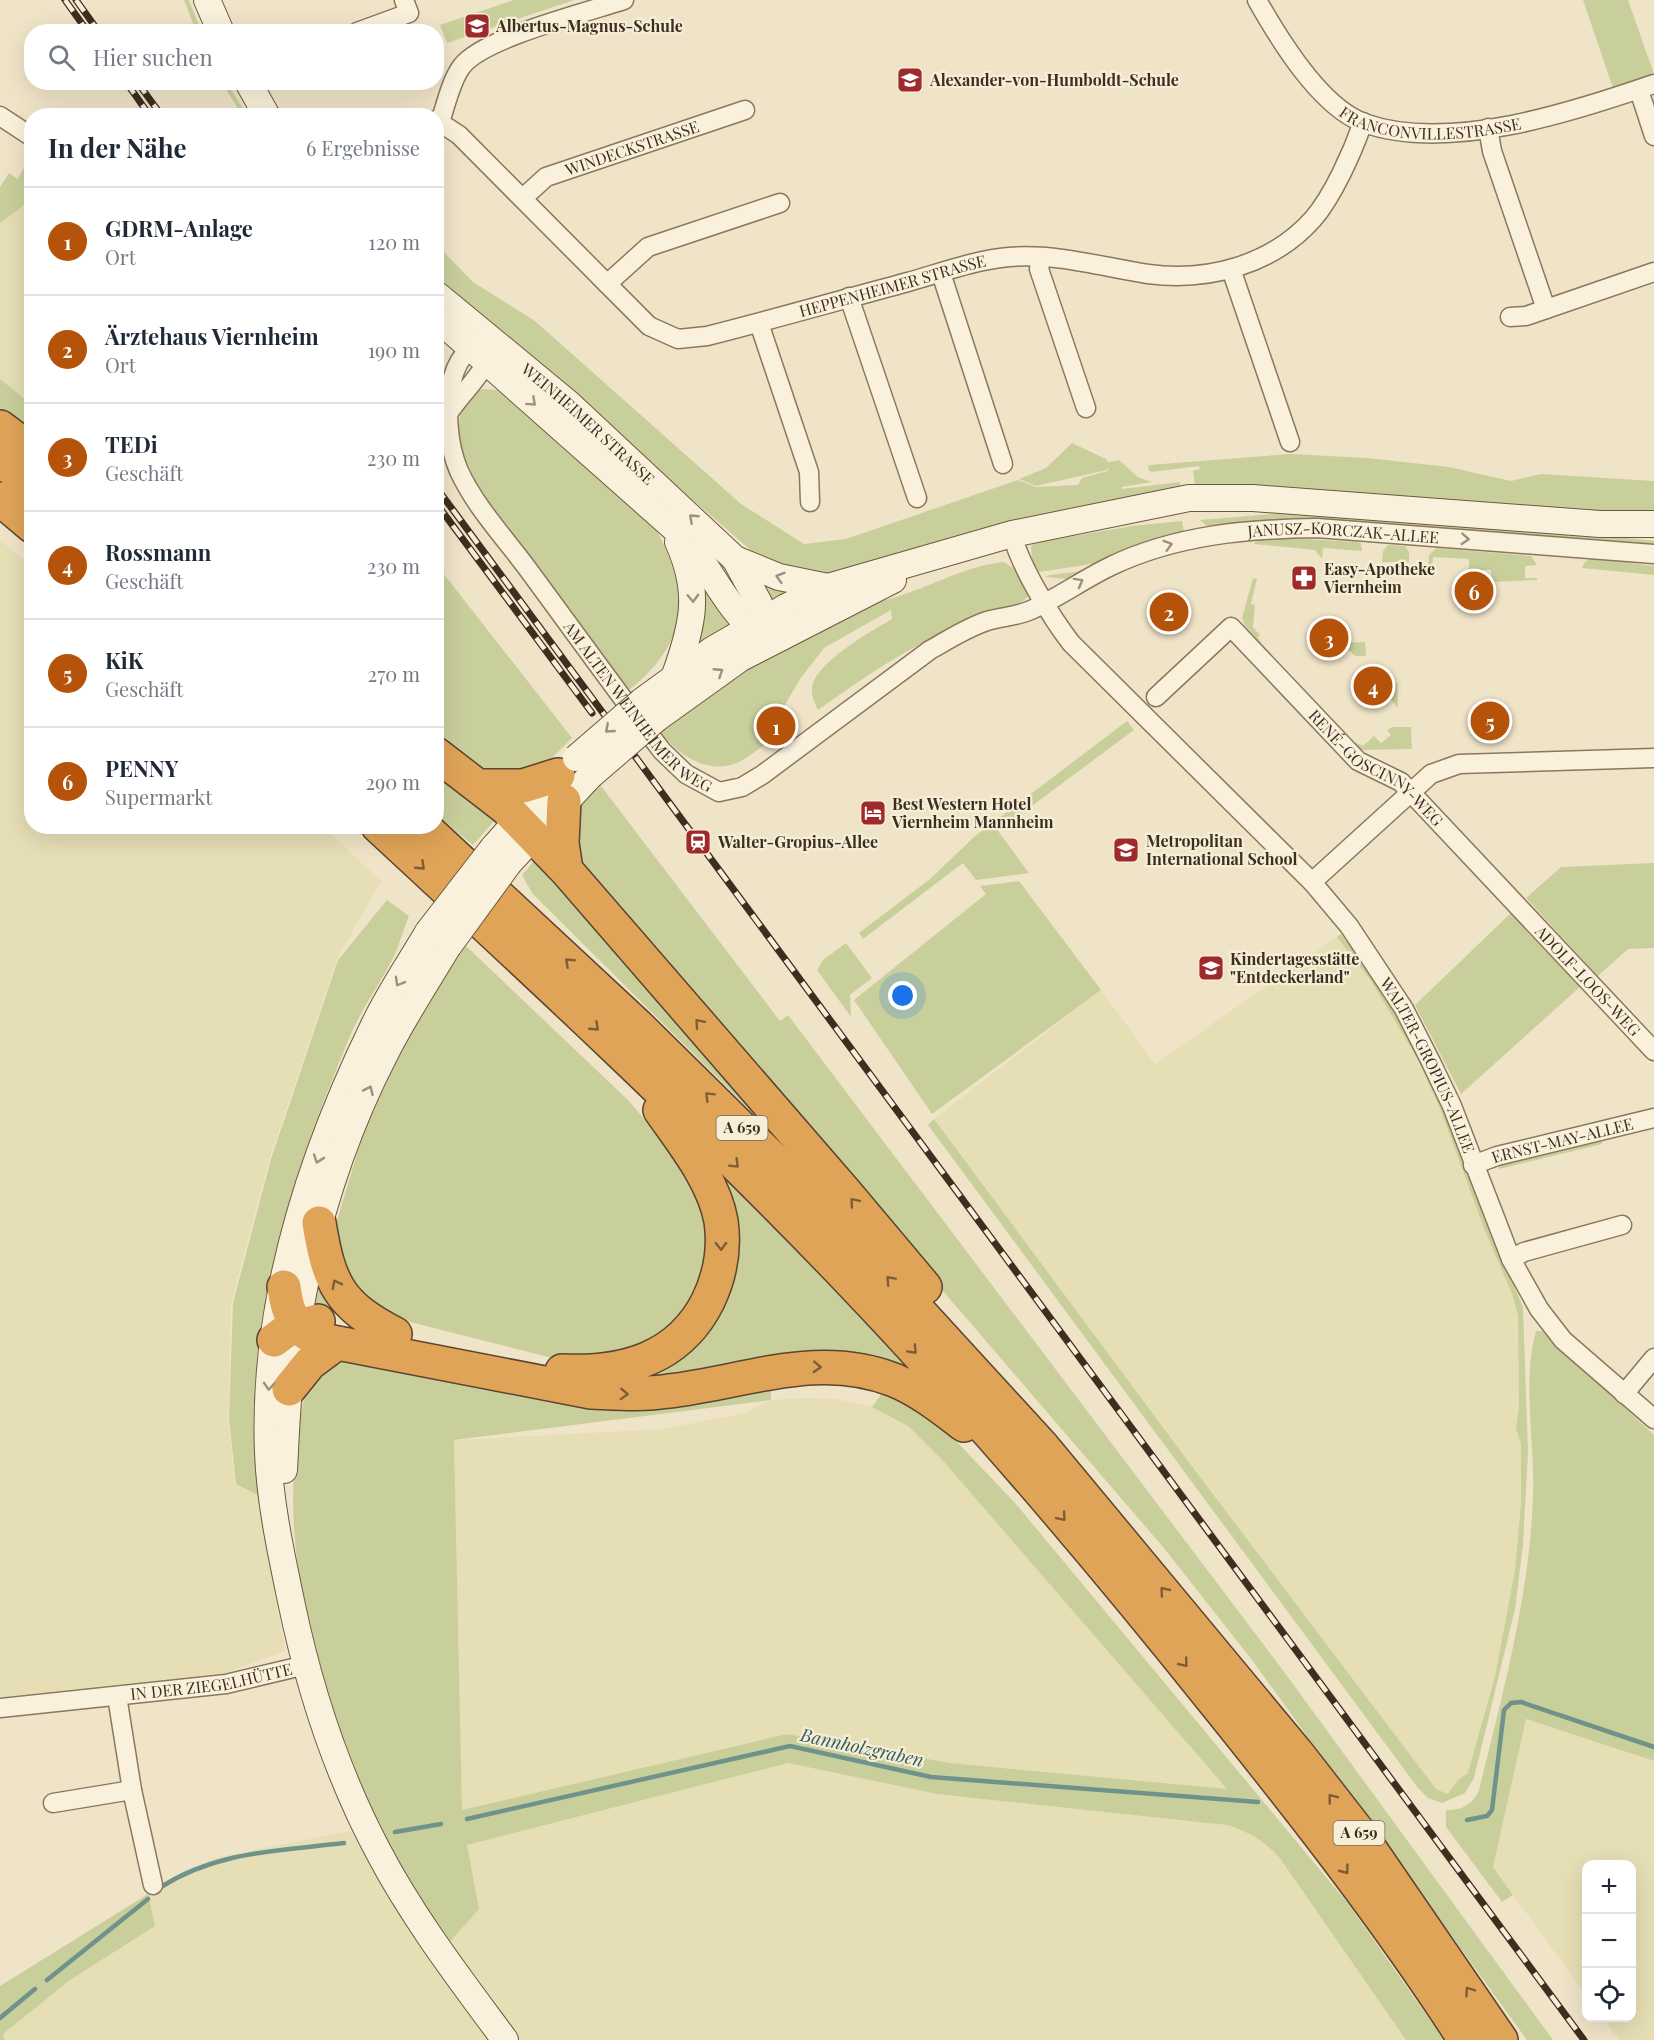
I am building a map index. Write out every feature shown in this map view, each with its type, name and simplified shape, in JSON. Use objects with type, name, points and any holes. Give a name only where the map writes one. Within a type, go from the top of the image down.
[{"type":"highway","points":[[0,427],[24,445]]},
{"type":"highway","points":[[0,459],[24,479]]},
{"type":"highway","points":[[0,499],[24,518]]},
{"type":"highway","points":[[444,760],[480,786],[525,827],[566,870],[846,1193],[1012,1396],[1034,1460]]},
{"type":"highway","points":[[480,786],[523,786],[572,777],[562,843],[566,870]]},
{"type":"highway","name":"A 659","points":[[387,834],[618,1049],[852,1283],[1034,1460],[1260,1708],[1357,1830],[1502,2040]]},
{"type":"highway","name":"A 659","points":[[432,834],[638,1026],[880,1269],[1034,1460],[1134,1601],[1272,1773],[1378,1913],[1465,2040]]},
{"type":"highway","points":[[285,1333],[326,1321],[395,1334],[549,1370],[591,1373],[632,1365],[660,1353],[683,1337],[701,1314],[717,1283],[722,1254],[721,1220],[712,1193],[693,1159],[618,1049]]},
{"type":"highway","points":[[319,1223],[327,1265],[342,1294],[358,1312],[395,1334]]},
{"type":"highway","points":[[284,1287],[288,1310],[285,1333]]},
{"type":"highway","points":[[285,1333],[580,1390],[630,1394],[670,1391],[807,1366],[854,1369],[895,1381],[1034,1460]]},
{"type":"highway","points":[[289,1389],[310,1363],[338,1343]]},
{"type":"main road","points":[[207,0],[218,24]]},
{"type":"main road","points":[[252,90],[263,108]]},
{"type":"main road","name":"WEINHEIMER STRASSE","points":[[444,303],[484,350],[669,523],[699,555],[737,614],[761,629]]},
{"type":"main road","name":"WEINHEIMER STRASSE","points":[[444,322],[568,403],[735,559],[753,588],[761,629]]},
{"type":"main road","points":[[284,1287],[316,1162],[342,1095],[375,1022],[501,856],[572,777],[649,710],[675,675],[761,629],[828,587],[1012,534],[1120,514],[1189,498],[1253,498],[1600,524],[1654,524]]},
{"type":"main road","name":"WEINHEIMER STRASSE","points":[[669,523],[687,560],[693,592],[689,637],[675,675]]},
{"type":"main road","points":[[1600,524],[1654,533]]},
{"type":"main road","points":[[649,710],[710,678],[761,629],[873,589],[962,548]]},
{"type":"main road","name":"WEINHEIMER STRASSE","points":[[735,559],[780,577],[828,587]]},
{"type":"main road","points":[[437,940],[350,1134],[319,1223],[285,1333],[268,1450],[272,1493],[282,1551],[306,1665],[336,1758],[378,1851],[421,1924],[505,2040]]},
{"type":"main road","points":[[282,1551],[289,1389],[285,1333]]},
{"type":"street","points":[[379,24],[409,13],[404,0]]},
{"type":"street","points":[[443,108],[460,68],[470,56],[496,43],[624,0]]},
{"type":"street","name":"FRANCONVILLESTRASSE","points":[[1257,0],[1287,49],[1338,107],[1363,122],[1398,130],[1427,132],[1488,128],[1567,113],[1646,87]]},
{"type":"street","points":[[1646,87],[1654,136]]},
{"type":"street","name":"WINDECKSTRASSE","points":[[523,198],[546,177],[745,110]]},
{"type":"street","points":[[0,116],[24,132]]},
{"type":"street","name":"HEPPENHEIMER STRASSE","points":[[444,125],[459,135],[523,198],[649,327],[678,339],[707,336],[1009,257],[1041,258],[1169,276],[1205,275],[1231,269],[1290,240],[1314,218],[1337,179],[1363,122]]},
{"type":"street","points":[[1488,128],[1492,151],[1546,309]]},
{"type":"street","points":[[606,284],[648,247],[780,203]]},
{"type":"street","points":[[1041,258],[1040,269],[1086,408]]},
{"type":"street","points":[[1231,269],[1290,442]]},
{"type":"street","points":[[1510,317],[1527,316],[1654,272]]},
{"type":"street","points":[[942,273],[1003,464]]},
{"type":"street","points":[[849,297],[917,498]]},
{"type":"street","points":[[759,323],[809,472],[810,502]]},
{"type":"street","name":"AM ALTEN WEINHEIMER WEG","points":[[484,350],[448,414],[454,458],[468,487],[662,751],[686,774],[719,792],[742,787],[762,776],[948,639],[984,622],[1027,612],[1046,602]]},
{"type":"street","name":"JANUSZ-KORCZAK-ALLEE","points":[[1046,602],[1104,569],[1146,552],[1195,537],[1264,529],[1317,528],[1654,554]]},
{"type":"street","name":"WALTER-GROPIUS-ALLEE","points":[[1012,534],[1023,565],[1058,626],[1071,643],[1312,882],[1349,926],[1404,1009],[1452,1106],[1511,1259],[1539,1309],[1563,1340],[1654,1419]]},
{"type":"street","name":"RENÉ-GOSCINNY-WEG","points":[[1156,698],[1232,627],[1358,761],[1401,782],[1520,909]]},
{"type":"street","points":[[1312,882],[1431,774],[1459,764],[1654,758]]},
{"type":"street","name":"ADOLF-LOOS-WEG","points":[[1520,909],[1654,1052]]},
{"type":"street","name":"ERNST-MAY-ALLEE","points":[[1473,1165],[1497,1156],[1654,1118]]},
{"type":"street","points":[[1511,1259],[1524,1252],[1622,1225]]},
{"type":"street","points":[[1624,1394],[1654,1358]]},
{"type":"street","name":"IN DER ZIEGELHÜTTE","points":[[0,1708],[226,1684],[306,1665]]},
{"type":"street","name":"IN DER ZIEGELHÜTTE","points":[[117,1696],[132,1790],[153,1885]]},
{"type":"street","points":[[53,1803],[132,1790]]},
{"type":"shaded area","points":[[24,205],[24,398],[0,379],[0,223]]},
{"type":"shaded area","points":[[0,540],[24,560],[24,834],[331,834],[381,881],[337,959],[269,1160],[231,1304],[228,1419],[235,1484],[259,1496],[285,1651],[225,1673],[0,1697]]},
{"type":"shaded area","points":[[1337,937],[1371,981],[1417,1058],[1439,1106],[1485,1231],[1512,1294],[1518,1316],[1519,1406],[1516,1428],[1521,1444],[1521,1503],[1515,1570],[1495,1676],[1468,1773],[1458,1780],[1448,1794],[1436,1789],[934,1119],[1101,990],[1155,1064]]},
{"type":"shaded area","points":[[836,1399],[872,1407],[908,1426],[944,1462],[1227,1789],[950,1763],[787,1734],[462,1810],[454,1440],[663,1429],[745,1413],[771,1400]]},
{"type":"shaded area","points":[[1526,1719],[1654,1761],[1654,2040],[1619,2040],[1606,2022],[1636,2022],[1636,1860],[1582,1860],[1582,1989],[1493,1867]]},
{"type":"shaded area","points":[[788,1763],[937,1794],[1227,1825],[1250,1832],[1264,1841],[1279,1857],[1406,2040],[5,2040],[2,2034],[70,1980],[154,1926],[148,1894],[214,1858],[350,1831],[420,1944],[479,1909],[467,1845]]},
{"type":"green space","points":[[184,0],[189,0],[198,24],[193,24]]},
{"type":"green space","points":[[514,0],[574,0],[447,43],[443,24]]},
{"type":"green space","points":[[1583,0],[1628,0],[1654,74],[1613,88]]},
{"type":"green space","points":[[226,90],[231,90],[243,108],[238,108]]},
{"type":"green space","points":[[24,167],[24,205],[0,223],[0,187],[9,173],[18,179]]},
{"type":"green space","points":[[444,252],[473,282],[535,321],[741,504],[804,544],[846,539],[1018,480],[1036,487],[1078,485],[1082,478],[1108,471],[1109,462],[1119,460],[1138,477],[1152,482],[1122,487],[1122,489],[1180,482],[1181,493],[1021,518],[848,571],[822,575],[768,562],[753,552],[504,337],[444,281]]},
{"type":"green space","points":[[0,379],[24,398],[24,433],[0,414]]},
{"type":"green space","points":[[482,389],[500,390],[651,520],[664,545],[678,591],[679,612],[675,632],[665,652],[650,671],[628,691],[483,495],[469,468],[460,439],[459,425],[462,411],[469,399]]},
{"type":"green space","points":[[1072,443],[1106,459],[1109,464],[1107,470],[1036,486],[1019,479],[1046,468]]},
{"type":"green space","points":[[1290,454],[1367,458],[1449,467],[1511,481],[1541,474],[1654,481],[1654,517],[1196,493],[1193,471],[1200,469],[1199,466],[1151,472],[1148,469],[1149,465]]},
{"type":"green space","points":[[1285,513],[1608,536],[1654,541],[1654,547],[1285,520],[1208,527],[1200,520]]},
{"type":"green space","points":[[1182,521],[1184,532],[1098,563],[1039,572],[1032,560],[1031,546],[1034,543],[1132,526]]},
{"type":"green space","points":[[1288,538],[1357,542],[1361,543],[1362,551],[1323,548],[1322,559],[1315,550],[1254,544],[1256,540]]},
{"type":"green space","points":[[1388,545],[1405,546],[1409,552],[1409,562],[1382,562],[1383,551]]},
{"type":"green space","points":[[1436,548],[1531,556],[1537,565],[1525,566],[1525,578],[1537,578],[1537,580],[1492,582],[1491,570],[1469,570],[1469,559],[1433,557],[1432,568],[1428,568],[1429,555]]},
{"type":"green space","points":[[1591,558],[1654,566],[1654,575],[1582,568]]},
{"type":"green space","points":[[1004,562],[1019,572],[1031,593],[1025,599],[1009,608],[964,622],[925,641],[818,710],[812,691],[815,678],[833,658],[892,619],[891,610],[824,648],[800,679],[782,710],[760,726],[767,743],[739,762],[728,766],[717,766],[695,761],[676,748],[660,732],[747,666],[818,625],[851,610],[900,596],[967,570]]},
{"type":"green space","points":[[1083,571],[1066,579],[1046,577],[1049,575]]},
{"type":"green space","points":[[753,572],[795,587],[773,603]]},
{"type":"green space","points":[[444,574],[572,738],[550,760],[498,781],[444,748]]},
{"type":"green space","points":[[1253,578],[1257,579],[1251,604],[1255,605],[1253,627],[1260,635],[1258,637],[1262,645],[1244,624],[1242,618]]},
{"type":"green space","points":[[699,579],[735,623],[691,651]]},
{"type":"green space","points":[[1365,642],[1366,656],[1355,656],[1342,643]]},
{"type":"green space","points":[[1385,683],[1397,683],[1398,708],[1379,686]]},
{"type":"green space","points":[[1127,721],[1134,730],[998,831],[1029,873],[976,880],[963,863],[863,939],[859,933],[930,879],[974,837]]},
{"type":"green space","points":[[1392,727],[1411,727],[1412,749],[1361,750],[1352,741],[1363,746],[1374,736],[1381,743],[1391,735],[1387,730]]},
{"type":"green space","points":[[444,771],[496,819],[473,845],[444,821]]},
{"type":"green space","points":[[601,786],[780,1021],[788,1015],[1282,1669],[1553,2040],[1527,2040],[1252,1660],[1163,1547],[789,1112],[771,1131],[532,893],[522,875],[533,862],[575,855],[576,816],[584,802]]},
{"type":"green space","points":[[1654,863],[1654,948],[1628,949],[1598,976],[1526,898],[1561,867]]},
{"type":"green space","points":[[1019,881],[1101,990],[932,1114],[854,1000],[986,894],[980,886]]},
{"type":"green space","points":[[387,900],[409,916],[395,954],[356,1024],[333,1077],[301,1164],[275,1253],[259,1345],[255,1392],[259,1496],[236,1484],[229,1418],[233,1303],[271,1159],[338,960]]},
{"type":"green space","points":[[1512,912],[1581,986],[1461,1094],[1415,1005]]},
{"type":"green space","points":[[1341,934],[1375,976],[1395,1009],[1442,1104],[1523,1307],[1528,1452],[1523,1545],[1515,1609],[1474,1778],[1465,1793],[1442,1803],[1428,1798],[1418,1788],[928,1125],[934,1119],[1436,1789],[1448,1794],[1458,1780],[1468,1773],[1495,1676],[1515,1570],[1521,1503],[1521,1444],[1516,1428],[1519,1406],[1518,1316],[1512,1294],[1485,1231],[1439,1106],[1417,1058],[1371,981],[1337,937]]},
{"type":"green space","points":[[846,943],[872,978],[850,995],[851,1017],[817,970],[823,960]]},
{"type":"green space","points":[[466,946],[629,1101],[683,1165],[702,1195],[712,1260],[683,1324],[619,1359],[556,1359],[414,1323],[386,1315],[349,1283],[335,1227],[363,1134],[422,1006]]},
{"type":"green space","points":[[1601,1138],[1602,1144],[1499,1169],[1497,1162]]},
{"type":"green space","points":[[694,1145],[932,1392],[898,1372],[668,1383],[605,1379],[717,1302]]},
{"type":"green space","points":[[317,1267],[349,1317],[313,1310]]},
{"type":"green space","points":[[1536,1331],[1542,1331],[1654,1435],[1654,1761],[1526,1719],[1493,1867],[1513,1895],[1502,1902],[1446,1827],[1446,1810],[1466,1806],[1479,1790],[1506,1680],[1521,1606],[1531,1532],[1533,1474],[1529,1391]]},
{"type":"green space","points":[[345,1358],[427,1371],[771,1383],[771,1400],[454,1440],[462,1810],[787,1734],[950,1763],[1227,1789],[944,1462],[908,1426],[872,1407],[885,1389],[937,1421],[1016,1504],[1350,1906],[1444,2040],[1406,2040],[1279,1857],[1261,1841],[1242,1831],[1227,1825],[937,1794],[788,1763],[467,1845],[479,1909],[447,1945],[384,1837],[352,1769],[324,1688],[303,1601],[293,1513],[294,1470],[302,1410],[306,1391],[318,1372]]},
{"type":"green space","points":[[148,1894],[155,1926],[70,1980],[3,2034],[5,2040],[0,2040],[0,1986]]},
{"type":"waterway","name":"Bannholzgraben","points":[[1467,1820],[1487,1816],[1492,1810],[1504,1710],[1511,1703],[1521,1702],[1654,1747]]},
{"type":"waterway","name":"Bannholzgraben","points":[[467,1819],[790,1746],[931,1777],[1258,1802]]},
{"type":"waterway","name":"Bannholzgraben","points":[[395,1832],[441,1824]]},
{"type":"waterway","name":"Bannholzgraben","points":[[161,1887],[182,1875],[226,1859],[249,1854],[344,1843]]},
{"type":"waterway","name":"Bannholzgraben","points":[[47,1980],[148,1899]]},
{"type":"waterway","name":"Bannholzgraben","points":[[0,2018],[35,1989]]},
{"type":"railway","points":[[65,0],[82,24]]},
{"type":"railway","points":[[76,0],[93,24]]},
{"type":"railway","points":[[132,90],[144,108]]},
{"type":"railway","points":[[143,90],[156,108]]},
{"type":"railway","points":[[444,498],[1584,2040]]},
{"type":"railway","points":[[444,514],[592,713]]},
{"type":"place","name":"Albertus-Magnus-Schule","points":[[477,26]]},
{"type":"place","name":"Alexander-von-Humboldt-Schule","points":[[910,80]]},
{"type":"place","name":"Easy-Apotheke Viernheim","points":[[1304,578]]},
{"type":"place","name":"PENNY","points":[[1474,591]]},
{"type":"place","name":"Ärztehaus Viernheim","points":[[1169,612]]},
{"type":"place","name":"TEDi","points":[[1329,638]]},
{"type":"place","name":"Rossmann","points":[[1373,686]]},
{"type":"place","name":"KiK","points":[[1490,721]]},
{"type":"place","name":"GDRM-Anlage","points":[[776,726]]},
{"type":"place","name":"Best Western Hotel Viernheim Mannheim","points":[[873,813]]},
{"type":"place","name":"Walter-Gropius-Allee","points":[[698,842]]},
{"type":"place","name":"Metropolitan International School","points":[[1126,850]]},
{"type":"place","name":"Kindertagesstätte \"Entdeckerland\"","points":[[1211,968]]}]
